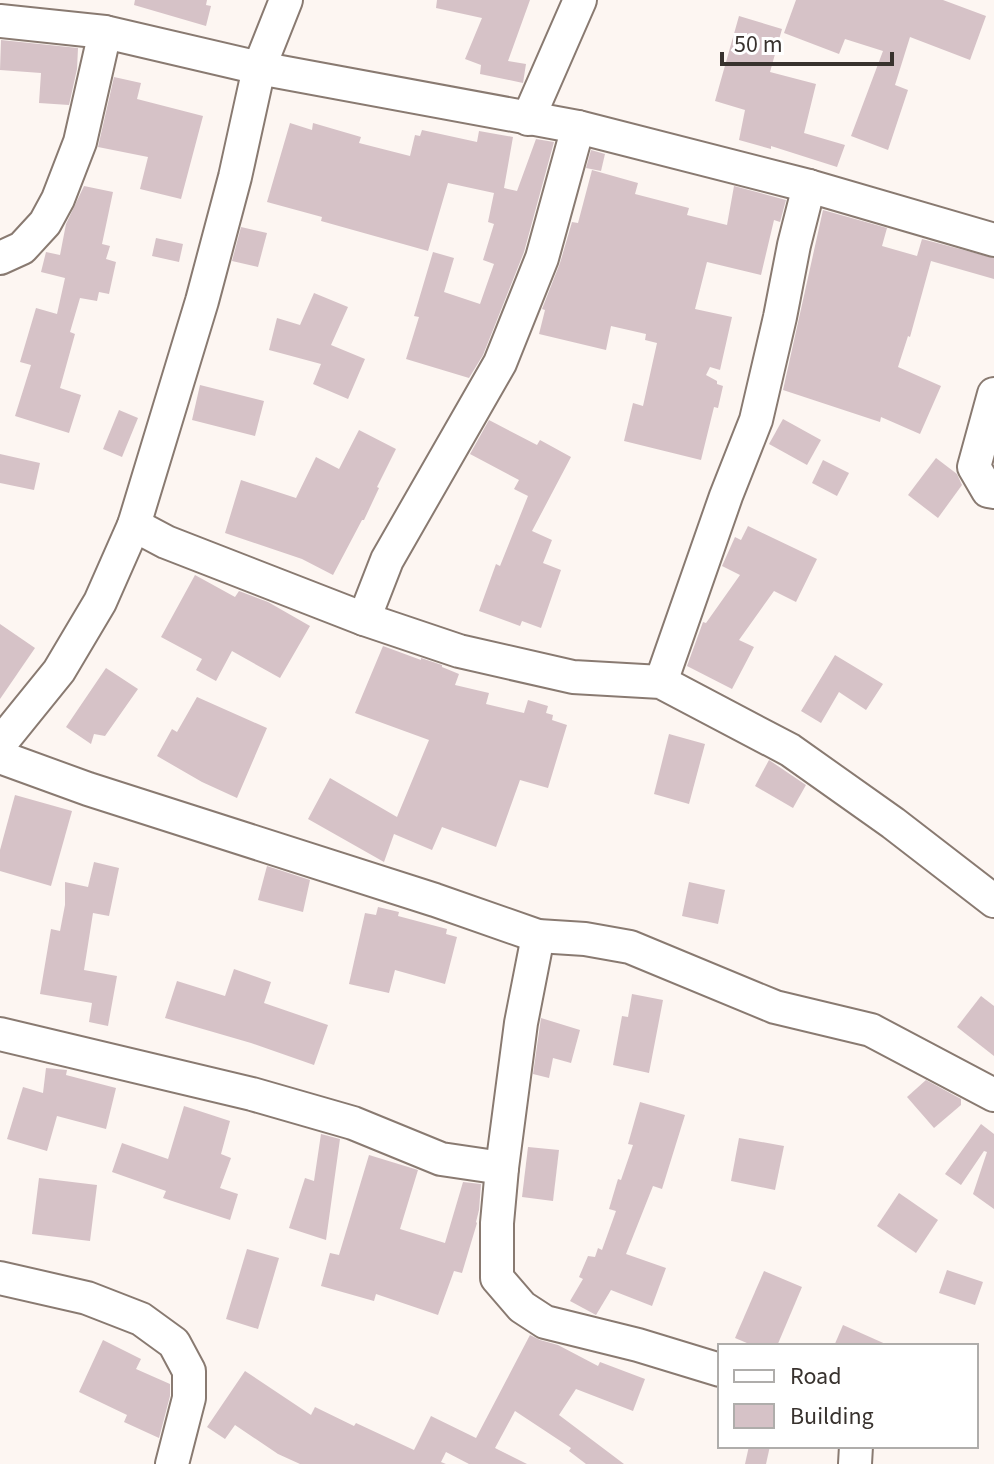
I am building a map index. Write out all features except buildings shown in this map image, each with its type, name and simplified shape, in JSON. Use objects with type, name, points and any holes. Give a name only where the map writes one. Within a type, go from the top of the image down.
[{"type":"street","points":[[0,744],[59,671],[100,602],[134,525],[202,301],[235,177],[259,68],[286,0]]},
{"type":"street","points":[[528,119],[580,0]]},
{"type":"street","points":[[0,21],[105,32],[259,68],[578,127],[809,186],[994,240]]},
{"type":"street","points":[[0,258],[22,248],[45,223],[58,199],[80,142],[105,32]]},
{"type":"street","points":[[364,619],[387,560],[500,363],[542,258],[578,127]]},
{"type":"street","points":[[661,682],[756,420],[809,186]]},
{"type":"street","points":[[994,394],[974,467],[988,491],[994,492]]},
{"type":"street","points":[[134,525],[166,542],[364,619],[459,651],[573,677],[661,682],[790,750],[893,823],[994,901]]},
{"type":"street","points":[[0,757],[88,789],[538,936],[585,939],[630,947],[775,1007],[871,1030],[994,1095]]},
{"type":"street","points":[[538,936],[521,1023],[502,1168],[497,1223],[497,1278],[522,1307],[545,1322],[718,1369]]},
{"type":"street","points":[[0,1034],[252,1094],[353,1123],[441,1159],[502,1168]]},
{"type":"street","points":[[0,1278],[87,1298],[141,1319],[174,1343],[189,1371],[189,1398],[179,1462]]}]
